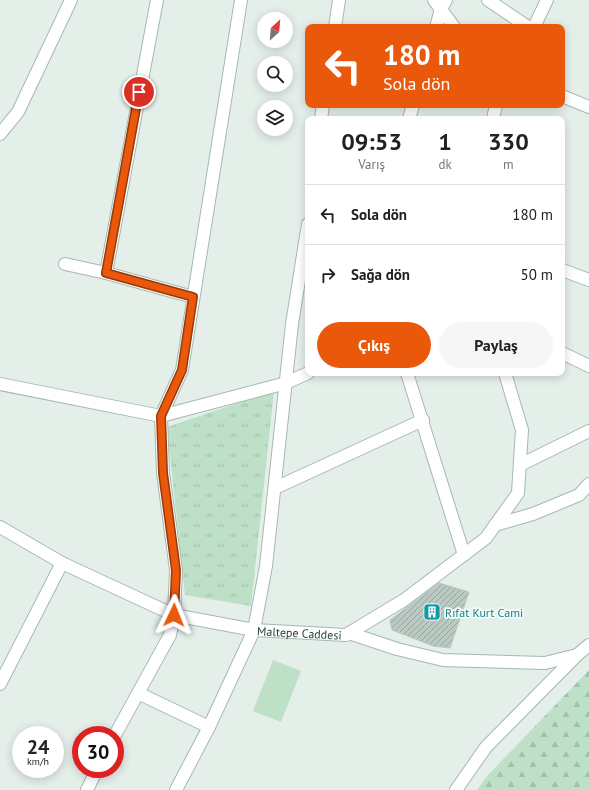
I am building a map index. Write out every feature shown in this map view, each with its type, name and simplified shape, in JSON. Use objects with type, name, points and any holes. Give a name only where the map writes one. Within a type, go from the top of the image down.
[{"type":"street","points":[[0,134],[18,112],[71,0]]},
{"type":"street","points":[[106,273],[157,0]]},
{"type":"street","points":[[120,726],[170,635],[174,615],[176,570],[163,473],[161,416],[182,370],[241,0]]},
{"type":"street","points":[[335,24],[339,0]]},
{"type":"street","points":[[488,0],[524,24]]},
{"type":"street","points":[[535,24],[547,0]]},
{"type":"street","points":[[437,24],[441,3]]},
{"type":"street","points":[[441,3],[452,24]]},
{"type":"street","points":[[565,97],[589,107]]},
{"type":"street","points":[[176,790],[210,727],[254,630],[266,566],[292,324],[305,243]]},
{"type":"street","points":[[65,264],[106,273],[193,297]]},
{"type":"street","points":[[565,271],[589,280]]},
{"type":"street","points":[[565,354],[589,366]]},
{"type":"street","points":[[0,384],[161,416],[286,383],[305,374]]},
{"type":"street","points":[[408,376],[464,555]]},
{"type":"street","name":"Maltepe Caddesi","points":[[0,527],[62,563],[174,615],[254,630],[346,635],[404,600],[486,538],[518,493],[522,430],[506,376]]},
{"type":"street","points":[[275,488],[423,420]]},
{"type":"street","points":[[520,465],[589,431]]},
{"type":"street","points":[[495,525],[533,514],[579,495],[589,484]]},
{"type":"street","points":[[0,684],[5,659],[62,563]]},
{"type":"street","points":[[349,633],[396,648],[443,660],[545,662],[577,655]]},
{"type":"street","points":[[456,790],[486,747],[577,655],[589,645]]},
{"type":"street","points":[[138,693],[210,727]]},
{"type":"street","points":[[87,790],[93,778]]},
{"type":"green space","points":[[274,391],[251,606],[185,595],[167,427]]},
{"type":"green space","points":[[273,660],[301,671],[281,722],[253,711]]},
{"type":"green space","points":[[589,670],[589,790],[477,790],[487,776]]},
{"type":"building","name":"Rıfat Kurt Cami","points":[[439,583],[469,592],[450,648],[433,646],[392,630],[390,620]]},
{"type":"place","name":"Rıfat Kurt Cami","points":[[432,612]]},
{"type":"route","points":[[139,92],[106,273],[193,297],[182,370],[161,416],[163,473],[176,570],[174,615]]}]
